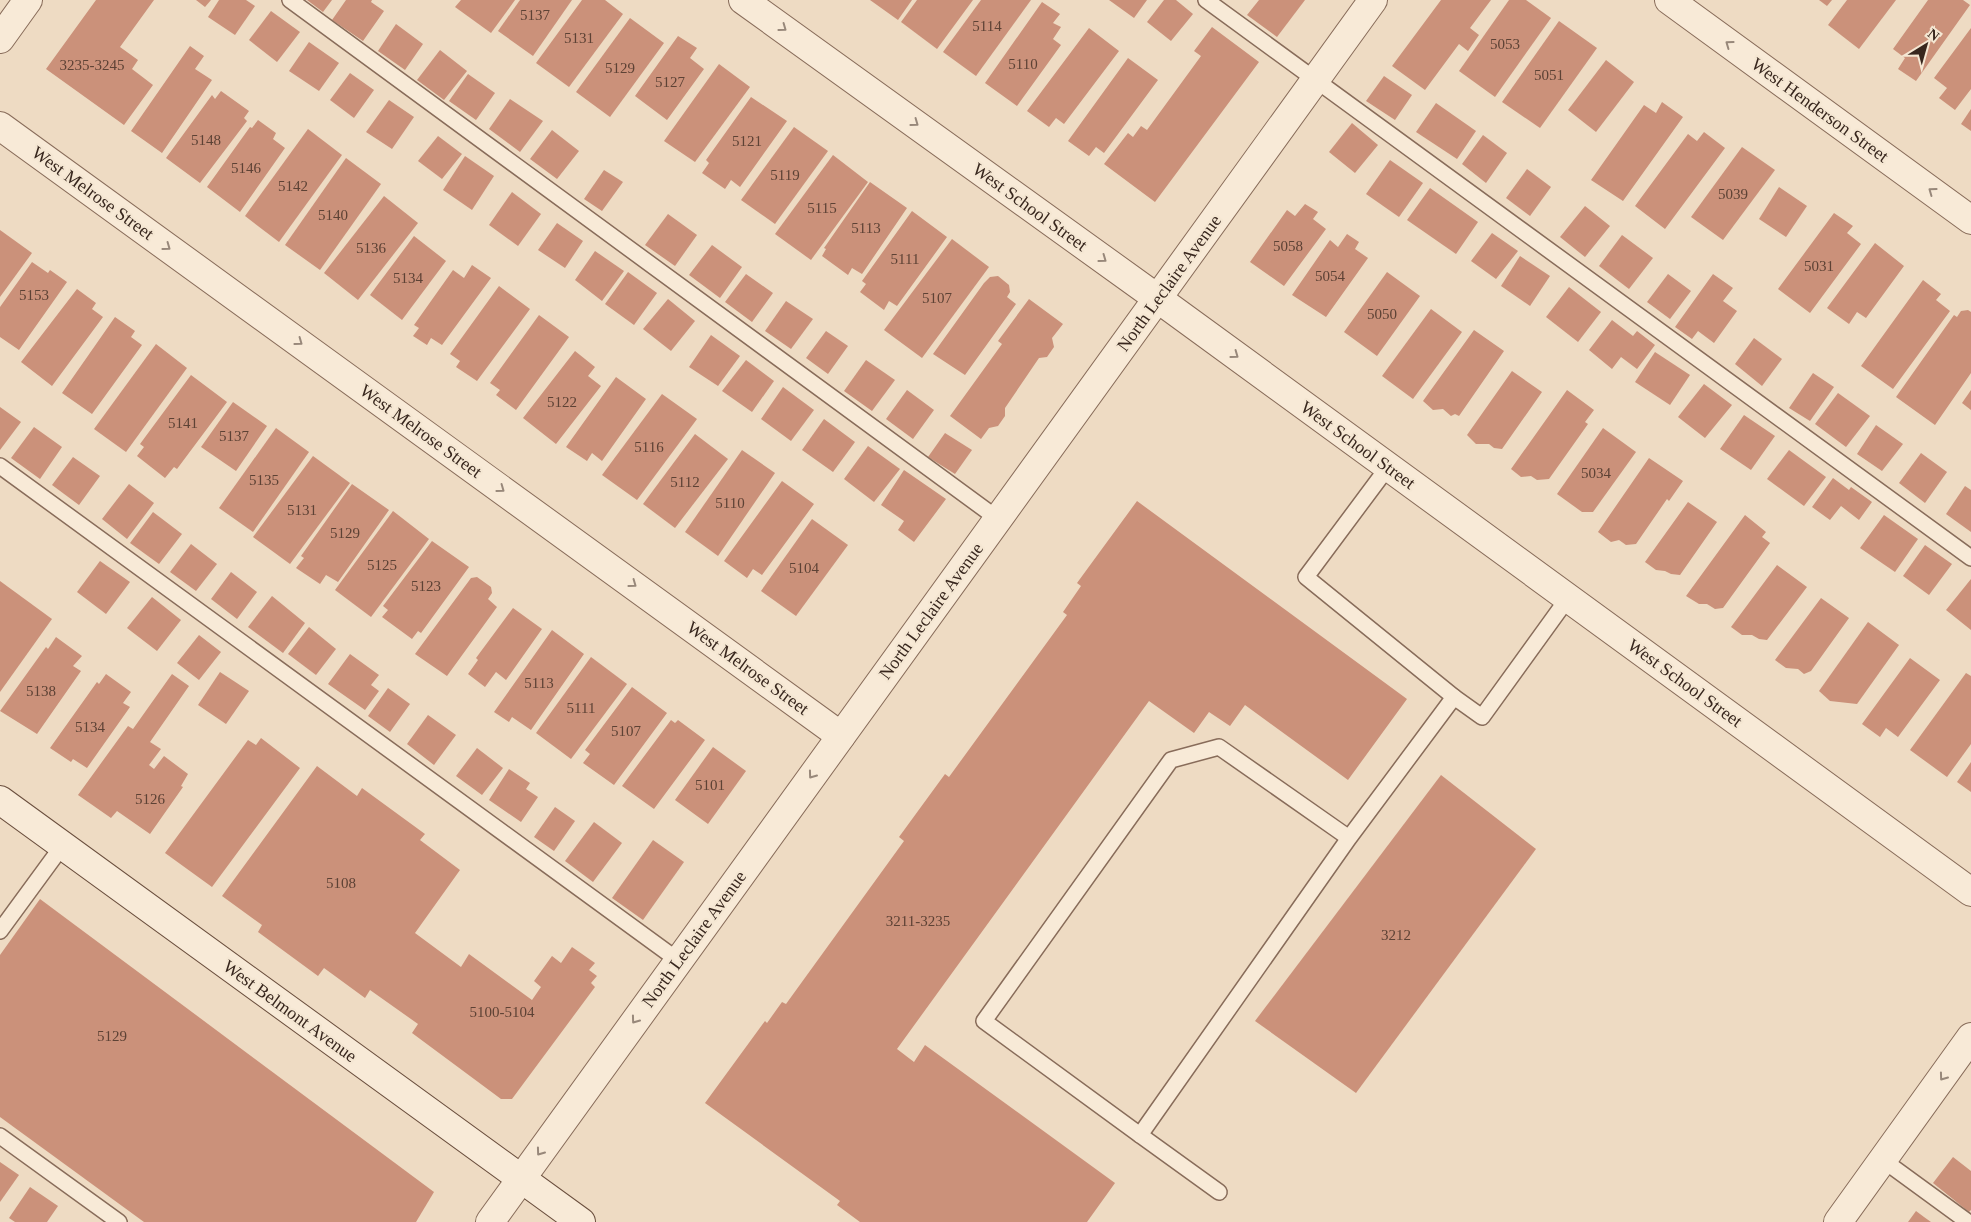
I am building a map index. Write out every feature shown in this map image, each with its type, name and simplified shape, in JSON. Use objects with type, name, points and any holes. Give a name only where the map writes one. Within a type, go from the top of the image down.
[{"type":"street","points":[[0,38],[28,0]]},
{"type":"street","name":"West School Street","points":[[743,0],[1157,298],[1971,892]]},
{"type":"street","name":"North Leclaire Avenue","points":[[490,1222],[1373,0]]},
{"type":"street","name":"West Henderson Street","points":[[1669,0],[1971,220]]},
{"type":"street","name":"West Melrose Street","points":[[0,126],[841,736]]},
{"type":"street","name":"West Belmont Avenue","points":[[0,800],[580,1222]]},
{"type":"street","points":[[1838,1222],[1971,1037]]},
{"type":"lane","points":[[290,0],[998,519]]},
{"type":"lane","points":[[1206,0],[1971,558]]},
{"type":"lane","points":[[0,466],[678,961]]},
{"type":"lane","points":[[1388,467],[1306,577],[1454,697],[1482,717],[1568,598]]},
{"type":"lane","points":[[1140,1135],[1350,838],[1454,697]]},
{"type":"lane","points":[[1219,1192],[984,1021],[1171,760],[1219,747],[1350,838]]},
{"type":"lane","points":[[0,931],[63,845]]},
{"type":"lane","points":[[0,1136],[119,1222]]},
{"type":"lane","points":[[1883,1160],[1968,1222]]},
{"type":"building","points":[[96,0],[154,0],[120,47],[138,60],[132,69],[153,85],[124,125],[46,69]]},
{"type":"building","points":[[196,0],[211,0],[205,7]]},
{"type":"building","points":[[219,0],[246,0],[255,6],[235,35],[208,17]]},
{"type":"building","points":[[307,0],[332,0],[323,12]]},
{"type":"building","points":[[346,0],[372,0],[371,2],[384,11],[363,41],[332,20]]},
{"type":"building","points":[[461,0],[515,0],[491,33],[455,7]]},
{"type":"building","points":[[520,0],[572,0],[533,56],[498,31]]},
{"type":"building","points":[[582,0],[605,0],[623,14],[569,87],[536,63]]},
{"type":"building","points":[[870,0],[912,0],[898,20]]},
{"type":"building","points":[[917,0],[973,0],[937,49],[901,22]]},
{"type":"building","points":[[981,0],[1031,0],[976,76],[943,52]]},
{"type":"building","points":[[1109,0],[1147,0],[1134,18]]},
{"type":"building","points":[[1164,0],[1176,0],[1193,14],[1171,41],[1147,22]]},
{"type":"building","points":[[1259,0],[1305,0],[1277,37],[1247,15]]},
{"type":"building","points":[[1441,0],[1491,0],[1470,28],[1479,35],[1468,51],[1459,44],[1425,90],[1392,66]]},
{"type":"building","points":[[1509,0],[1526,0],[1551,18],[1495,97],[1459,71]]},
{"type":"building","points":[[1819,0],[1832,0],[1827,6]]},
{"type":"building","points":[[1847,0],[1896,0],[1859,49],[1828,25]]},
{"type":"building","points":[[1928,0],[1963,0],[1970,5],[1916,81],[1898,69],[1905,58],[1893,49]]},
{"type":"building","points":[[1042,2],[1060,14],[1053,23],[1061,27],[1053,39],[1061,45],[1017,106],[985,83]]},
{"type":"building","points":[[271,11],[300,32],[277,62],[249,40]]},
{"type":"building","points":[[630,18],[664,43],[610,117],[576,92]]},
{"type":"building","points":[[1559,21],[1597,48],[1540,128],[1502,102]]},
{"type":"building","points":[[396,24],[423,44],[405,70],[378,51]]},
{"type":"building","points":[[1212,27],[1259,62],[1155,202],[1104,164],[1128,133],[1133,137],[1141,126],[1147,130],[1201,56],[1194,51]]},
{"type":"building","points":[[1089,28],[1119,51],[1064,124],[1056,118],[1049,127],[1027,111]]},
{"type":"building","points":[[1971,28],[1971,89],[1955,110],[1939,98],[1947,88],[1934,78]]},
{"type":"building","points":[[678,36],[697,48],[690,58],[704,69],[667,120],[635,96]]},
{"type":"building","points":[[309,42],[339,63],[319,91],[289,71]]},
{"type":"building","points":[[190,46],[204,56],[195,69],[212,80],[162,153],[131,131]]},
{"type":"building","points":[[440,50],[467,71],[444,100],[417,80]]},
{"type":"building","points":[[1128,58],[1158,80],[1104,153],[1096,147],[1089,156],[1068,141]]},
{"type":"building","points":[[1606,60],[1634,82],[1596,132],[1568,110]]},
{"type":"building","points":[[719,64],[750,87],[695,162],[664,141]]},
{"type":"building","points":[[350,73],[374,90],[354,118],[330,100]]},
{"type":"building","points":[[468,74],[495,93],[476,120],[449,101]]},
{"type":"building","points":[[1384,76],[1412,95],[1395,120],[1366,101]]},
{"type":"building","points":[[221,91],[249,111],[244,118],[247,121],[200,183],[166,158],[212,95],[215,99]]},
{"type":"building","points":[[751,97],[787,121],[740,187],[731,180],[725,189],[702,173],[709,163],[706,160]]},
{"type":"building","points":[[510,99],[543,121],[520,152],[489,129]]},
{"type":"building","points":[[389,100],[414,117],[392,149],[366,132]]},
{"type":"building","points":[[1662,102],[1683,117],[1623,201],[1591,180],[1644,105],[1656,113]]},
{"type":"building","points":[[1436,103],[1476,131],[1457,159],[1416,132]]},
{"type":"building","points":[[1971,109],[1971,131],[1961,124]]},
{"type":"building","points":[[258,120],[276,133],[273,139],[285,148],[240,212],[207,187],[250,127],[252,128]]},
{"type":"building","points":[[1352,123],[1378,145],[1355,173],[1329,152]]},
{"type":"building","points":[[794,127],[828,151],[775,224],[741,200]]},
{"type":"building","points":[[308,129],[342,155],[279,242],[245,216]]},
{"type":"building","points":[[552,130],[579,151],[557,179],[530,159]]},
{"type":"building","points":[[1704,132],[1725,148],[1665,229],[1635,206],[1688,134],[1697,141]]},
{"type":"building","points":[[1483,135],[1507,153],[1486,183],[1462,164]]},
{"type":"building","points":[[438,136],[462,154],[442,179],[418,161]]},
{"type":"building","points":[[1742,147],[1775,170],[1723,240],[1691,217]]},
{"type":"building","points":[[833,155],[868,182],[811,260],[775,234]]},
{"type":"building","points":[[465,156],[494,176],[472,210],[443,190]]},
{"type":"building","points":[[346,158],[381,184],[320,270],[285,245]]},
{"type":"building","points":[[1390,160],[1423,183],[1399,217],[1366,194]]},
{"type":"building","points":[[1527,169],[1551,187],[1530,216],[1506,198]]},
{"type":"building","points":[[604,170],[623,182],[602,211],[584,199]]},
{"type":"building","points":[[870,182],[907,208],[862,274],[852,268],[848,275],[822,256],[826,249],[824,248]]},
{"type":"building","points":[[1779,187],[1807,206],[1786,237],[1759,219]]},
{"type":"building","points":[[1430,188],[1478,222],[1456,254],[1407,220]]},
{"type":"building","points":[[512,192],[541,214],[518,246],[489,225]]},
{"type":"building","points":[[384,196],[418,223],[358,300],[324,273]]},
{"type":"building","points":[[1305,204],[1318,212],[1313,219],[1326,229],[1284,286],[1250,262],[1287,210],[1295,216]]},
{"type":"building","points":[[1585,206],[1610,226],[1585,257],[1560,237]]},
{"type":"building","points":[[912,211],[947,237],[897,306],[889,301],[884,310],[860,292],[866,284],[862,281]]},
{"type":"building","points":[[1834,213],[1853,226],[1847,233],[1861,244],[1810,313],[1778,289]]},
{"type":"building","points":[[668,214],[697,235],[675,266],[645,245]]},
{"type":"building","points":[[557,223],[583,241],[565,268],[538,250]]},
{"type":"building","points":[[0,230],[32,253],[0,297]]},
{"type":"building","points":[[1492,233],[1518,251],[1496,279],[1471,261]]},
{"type":"building","points":[[1347,234],[1359,242],[1355,249],[1368,258],[1326,317],[1292,295],[1330,240],[1338,247]]},
{"type":"building","points":[[1622,235],[1653,258],[1629,289],[1599,266]]},
{"type":"building","points":[[414,236],[446,261],[402,320],[370,295]]},
{"type":"building","points":[[952,239],[989,267],[922,358],[884,330]]},
{"type":"building","points":[[1875,243],[1904,266],[1866,318],[1857,312],[1849,324],[1827,308]]},
{"type":"building","points":[[712,245],[742,267],[720,298],[689,275]]},
{"type":"building","points":[[595,251],[624,271],[602,301],[575,280]]},
{"type":"building","points":[[1520,256],[1550,276],[1530,306],[1501,286]]},
{"type":"building","points":[[32,262],[48,273],[50,270],[67,282],[19,350],[0,337],[0,307]]},
{"type":"building","points":[[472,265],[491,278],[442,345],[431,338],[427,345],[413,336],[419,328],[414,325],[453,270],[464,278]]},
{"type":"building","points":[[628,272],[657,293],[634,325],[605,304]]},
{"type":"building","points":[[1387,272],[1420,296],[1377,356],[1344,332]]},
{"type":"building","points":[[746,274],[773,293],[752,322],[725,302]]},
{"type":"building","points":[[1668,274],[1691,291],[1670,319],[1647,302]]},
{"type":"building","points":[[1713,274],[1733,288],[1723,301],[1737,311],[1714,343],[1698,331],[1692,339],[1675,327]]},
{"type":"building","points":[[998,276],[1009,285],[1010,292],[1007,297],[1016,304],[965,375],[933,354],[984,283],[990,277]]},
{"type":"building","points":[[1923,280],[1941,294],[1936,300],[1950,311],[1893,389],[1861,366]]},
{"type":"building","points":[[499,286],[530,309],[477,381],[456,367],[460,361],[450,354]]},
{"type":"building","points":[[1569,287],[1601,312],[1578,342],[1546,317]]},
{"type":"building","points":[[77,289],[96,303],[92,309],[103,317],[52,386],[21,362]]},
{"type":"building","points":[[668,299],[695,321],[671,351],[643,329]]},
{"type":"building","points":[[1029,299],[1063,324],[1052,338],[1054,347],[1047,357],[1039,358],[1005,408],[1005,416],[998,426],[989,428],[981,439],[950,416],[1002,344],[998,341]]},
{"type":"building","points":[[786,301],[813,319],[791,349],[765,331]]},
{"type":"building","points":[[1431,309],[1462,332],[1413,399],[1382,376]]},
{"type":"building","points":[[1968,310],[1971,312],[1971,373],[1935,425],[1896,397],[1954,315],[1957,317],[1961,311]]},
{"type":"building","points":[[539,315],[569,337],[516,410],[496,395],[500,390],[490,383]]},
{"type":"building","points":[[115,317],[135,331],[131,337],[142,345],[92,414],[62,393]]},
{"type":"building","points":[[1612,320],[1633,336],[1637,331],[1655,345],[1637,369],[1621,357],[1612,369],[1589,350]]},
{"type":"building","points":[[1474,330],[1504,351],[1459,416],[1455,414],[1451,416],[1443,409],[1433,410],[1423,401]]},
{"type":"building","points":[[826,331],[848,346],[828,374],[806,358]]},
{"type":"building","points":[[711,335],[740,356],[718,386],[689,367]]},
{"type":"building","points":[[1754,338],[1782,359],[1762,386],[1735,364]]},
{"type":"building","points":[[156,344],[187,368],[126,452],[94,429]]},
{"type":"building","points":[[575,351],[595,367],[588,376],[601,386],[556,444],[523,418]]},
{"type":"building","points":[[1655,352],[1690,375],[1670,405],[1635,382]]},
{"type":"building","points":[[746,360],[774,381],[752,412],[722,391]]},
{"type":"building","points":[[866,360],[895,380],[872,411],[844,391]]},
{"type":"building","points":[[1512,371],[1542,392],[1502,449],[1494,448],[1489,444],[1476,444],[1467,435]]},
{"type":"building","points":[[1813,373],[1834,387],[1810,421],[1789,408]]},
{"type":"building","points":[[191,375],[227,402],[177,469],[174,467],[165,478],[137,456],[144,447],[140,444]]},
{"type":"building","points":[[616,377],[646,399],[602,461],[592,453],[587,461],[566,447]]},
{"type":"building","points":[[1704,384],[1732,405],[1705,438],[1678,417]]},
{"type":"building","points":[[783,387],[814,410],[791,441],[761,419]]},
{"type":"building","points":[[907,390],[934,410],[913,439],[886,419]]},
{"type":"building","points":[[1567,390],[1594,410],[1585,422],[1588,424],[1549,479],[1537,480],[1531,476],[1521,477],[1511,469]]},
{"type":"building","points":[[1971,390],[1971,410],[1962,403]]},
{"type":"building","points":[[1838,393],[1870,416],[1846,447],[1815,424]]},
{"type":"building","points":[[662,394],[697,419],[637,500],[602,475]]},
{"type":"building","points":[[233,402],[267,426],[236,471],[201,447]]},
{"type":"building","points":[[0,407],[21,422],[0,450]]},
{"type":"building","points":[[1744,415],[1775,436],[1751,470],[1720,449]]},
{"type":"building","points":[[824,419],[855,442],[833,472],[802,450]]},
{"type":"building","points":[[1876,425],[1903,444],[1882,471],[1857,454]]},
{"type":"building","points":[[34,427],[62,447],[40,479],[11,458]]},
{"type":"building","points":[[276,428],[309,452],[253,532],[219,508]]},
{"type":"building","points":[[1603,428],[1636,452],[1593,512],[1582,512],[1557,494]]},
{"type":"building","points":[[945,433],[972,450],[955,474],[928,457]]},
{"type":"building","points":[[695,434],[728,459],[675,528],[643,504]]},
{"type":"building","points":[[868,446],[900,469],[874,502],[844,479]]},
{"type":"building","points":[[742,450],[775,473],[718,556],[685,532]]},
{"type":"building","points":[[1789,450],[1826,477],[1804,506],[1767,479]]},
{"type":"building","points":[[1921,453],[1947,472],[1925,503],[1899,483]]},
{"type":"building","points":[[313,456],[350,483],[290,564],[253,537]]},
{"type":"building","points":[[73,457],[100,476],[79,505],[52,485]]},
{"type":"building","points":[[1649,458],[1683,481],[1669,501],[1667,499],[1636,544],[1626,545],[1619,540],[1611,542],[1598,532]]},
{"type":"building","points":[[904,470],[946,499],[914,542],[898,530],[904,521],[881,505]]},
{"type":"building","points":[[1833,478],[1849,490],[1851,487],[1872,502],[1859,520],[1841,506],[1830,520],[1812,507]]},
{"type":"building","points":[[782,481],[814,504],[762,575],[753,569],[747,578],[724,561]]},
{"type":"building","points":[[129,484],[154,503],[127,539],[102,519]]},
{"type":"building","points":[[352,484],[389,510],[338,582],[326,575],[320,584],[296,568],[304,558],[301,556]]},
{"type":"building","points":[[1965,486],[1971,490],[1971,532],[1946,514]]},
{"type":"building","points":[[1137,501],[1407,699],[1348,780],[1245,705],[1230,726],[1209,712],[1194,733],[1149,701],[897,1049],[914,1062],[925,1045],[1115,1183],[1087,1222],[860,1222],[837,1205],[840,1201],[705,1103],[765,1021],[767,1023],[782,1002],[786,1004],[904,841],[899,837],[945,774],[949,777],[1067,615],[1063,612],[1081,586],[1077,583]]},
{"type":"building","points":[[1688,502],[1717,522],[1680,575],[1656,570],[1645,562]]},
{"type":"building","points":[[393,511],[429,539],[371,617],[335,590]]},
{"type":"building","points":[[153,512],[182,534],[159,564],[130,543]]},
{"type":"building","points":[[1745,515],[1766,532],[1762,537],[1770,543],[1723,608],[1715,609],[1707,604],[1699,604],[1686,596]]},
{"type":"building","points":[[1884,515],[1918,539],[1895,572],[1860,548]]},
{"type":"building","points":[[812,519],[848,545],[796,616],[761,591]]},
{"type":"building","points":[[432,541],[469,567],[421,633],[418,631],[412,639],[382,617],[388,610],[383,606]]},
{"type":"building","points":[[191,544],[217,564],[196,591],[170,572]]},
{"type":"building","points":[[1925,545],[1952,564],[1929,595],[1903,576]]},
{"type":"building","points":[[100,561],[130,582],[106,614],[77,592]]},
{"type":"building","points":[[1777,565],[1807,587],[1767,640],[1759,639],[1752,635],[1742,635],[1731,627]]},
{"type":"building","points":[[231,572],[257,592],[237,619],[211,599]]},
{"type":"building","points":[[477,577],[491,587],[492,593],[488,599],[497,607],[447,676],[415,654],[471,578]]},
{"type":"building","points":[[1971,579],[1971,630],[1946,610]]},
{"type":"building","points":[[0,581],[52,619],[0,692]]},
{"type":"building","points":[[272,596],[305,623],[283,653],[248,627]]},
{"type":"building","points":[[152,597],[181,620],[157,651],[127,628]]},
{"type":"building","points":[[1821,598],[1849,618],[1811,671],[1804,674],[1798,669],[1786,668],[1775,660]]},
{"type":"building","points":[[513,608],[542,629],[506,680],[496,672],[485,687],[468,674],[478,660],[476,658]]},
{"type":"building","points":[[1868,622],[1899,645],[1857,704],[1830,701],[1819,691]]},
{"type":"building","points":[[309,627],[336,649],[316,675],[288,654]]},
{"type":"building","points":[[552,630],[584,654],[531,730],[512,717],[509,722],[494,712]]},
{"type":"building","points":[[199,635],[221,652],[199,680],[177,663]]},
{"type":"building","points":[[56,637],[82,656],[73,666],[81,671],[37,734],[0,711],[46,647],[48,649]]},
{"type":"building","points":[[350,654],[379,675],[371,685],[379,691],[365,710],[328,684]]},
{"type":"building","points":[[591,657],[627,684],[571,759],[536,733]]},
{"type":"building","points":[[1910,658],[1940,680],[1898,737],[1886,728],[1880,737],[1862,724]]},
{"type":"building","points":[[220,672],[249,691],[226,724],[198,705]]},
{"type":"building","points":[[1966,673],[1971,676],[1971,744],[1947,777],[1910,750]]},
{"type":"building","points":[[106,674],[131,692],[123,703],[130,707],[87,768],[73,759],[71,762],[50,748],[97,682],[99,684]]},
{"type":"building","points":[[172,674],[189,686],[150,742],[161,749],[149,765],[154,769],[164,756],[188,774],[181,786],[183,787],[150,834],[117,811],[111,818],[78,795],[128,726],[133,729]]},
{"type":"building","points":[[632,687],[667,713],[614,785],[583,763],[590,754],[585,750]]},
{"type":"building","points":[[388,688],[410,704],[390,732],[368,716]]},
{"type":"building","points":[[428,715],[456,735],[434,765],[407,744]]},
{"type":"building","points":[[671,720],[675,723],[678,720],[705,740],[654,809],[622,786]]},
{"type":"building","points":[[261,738],[300,768],[212,887],[165,853],[248,740],[256,745]]},
{"type":"building","points":[[713,747],[746,771],[708,824],[675,800]]},
{"type":"building","points":[[477,748],[503,768],[482,795],[456,776]]},
{"type":"building","points":[[1971,762],[1971,792],[1957,782]]},
{"type":"building","points":[[317,766],[357,796],[362,788],[425,834],[420,840],[460,870],[415,933],[461,967],[469,954],[532,1000],[541,987],[534,981],[552,956],[561,963],[572,947],[595,963],[589,970],[597,976],[591,983],[595,987],[512,1099],[501,1099],[412,1033],[418,1024],[370,990],[365,998],[324,968],[318,976],[258,932],[262,925],[222,896]]},
{"type":"building","points":[[509,769],[530,783],[526,789],[538,797],[521,822],[489,800]]},
{"type":"building","points":[[1441,775],[1536,849],[1356,1093],[1255,1021]]},
{"type":"building","points":[[555,807],[575,821],[554,851],[534,837]]},
{"type":"building","points":[[594,822],[622,843],[593,882],[565,861]]},
{"type":"building","points":[[653,840],[684,862],[643,920],[612,898]]},
{"type":"building","points":[[40,899],[434,1192],[416,1222],[144,1222],[0,1117],[0,955]]},
{"type":"building","points":[[1953,1157],[1971,1171],[1971,1210],[1969,1212],[1933,1183]]},
{"type":"building","points":[[0,1162],[19,1175],[0,1202]]},
{"type":"building","points":[[30,1187],[58,1206],[47,1222],[15,1222],[9,1218]]},
{"type":"building","points":[[1916,1211],[1924,1217],[1931,1222],[1908,1222]]}]
